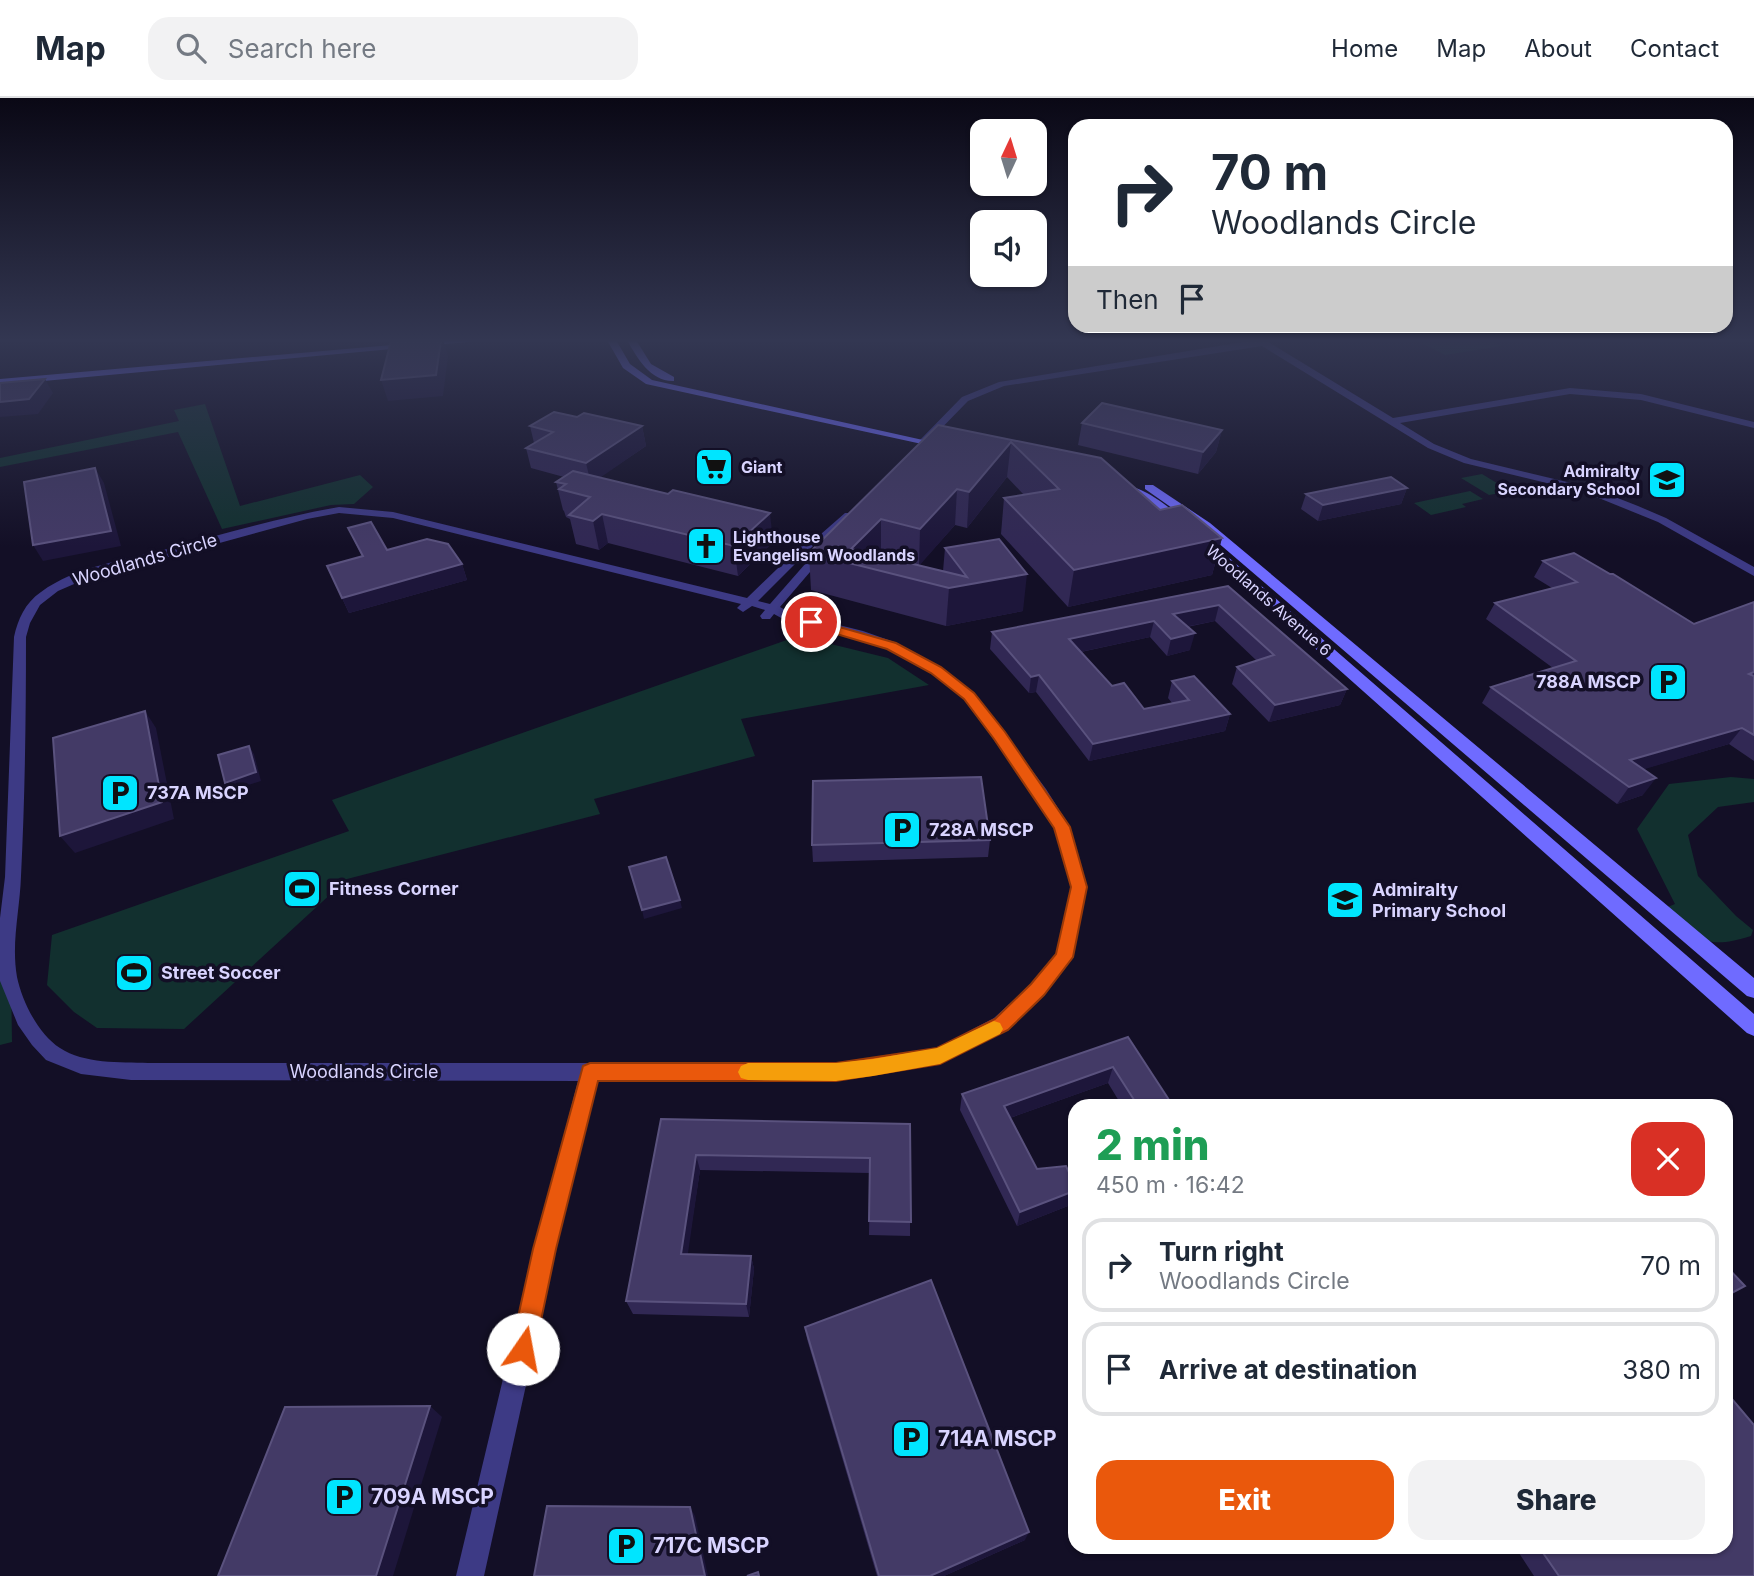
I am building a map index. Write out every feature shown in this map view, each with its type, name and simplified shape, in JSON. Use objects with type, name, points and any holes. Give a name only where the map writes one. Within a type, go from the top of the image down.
[{"type":"street","points":[[772,409],[923,442],[956,443],[932,432],[818,409]]},
{"type":"street","points":[[909,456],[955,409]]},
{"type":"street","points":[[1374,409],[1432,446],[1468,461],[1578,488],[1662,520],[1754,572]]},
{"type":"street","points":[[1394,421],[1461,409]]},
{"type":"street","points":[[1682,409],[1754,427]]},
{"type":"street","name":"Woodlands Avenue 6","points":[[1123,477],[1161,494],[1206,526],[1754,990]]},
{"type":"street","name":"Woodlands Avenue 6","points":[[1110,483],[1151,500],[1193,533],[1754,1027]]},
{"type":"street","points":[[746,606],[810,543],[825,536],[862,504]]},
{"type":"street","name":"Woodlands Circle","points":[[339,510],[374,512],[467,533],[467,538],[501,548],[746,606],[859,634],[892,646],[936,670],[969,696],[1041,793],[1062,827],[1079,887],[1064,957],[1037,989],[1001,1024],[940,1056],[836,1072],[141,1071],[84,1065],[54,1054],[37,1038],[8,982],[3,961],[13,878],[20,637],[22,622],[29,608],[61,584],[90,573],[339,510]]},
{"type":"street","points":[[775,613],[826,547],[825,536]]},
{"type":"street","points":[[470,1576],[545,1249],[590,1072]]},
{"type":"green space","points":[[207,409],[240,506],[360,475],[373,487],[354,504],[331,505],[222,529],[178,432],[0,467],[0,458],[179,421],[174,410]]},
{"type":"green space","points":[[1482,474],[1510,491],[1489,495],[1461,478]]},
{"type":"green space","points":[[1470,491],[1483,499],[1462,504],[1466,507],[1431,515],[1414,503]]},
{"type":"green space","points":[[798,636],[888,658],[929,685],[741,719],[755,756],[594,799],[600,814],[347,879],[184,1029],[97,1028],[74,1012],[47,985],[52,935],[349,831],[332,800]]},
{"type":"green space","points":[[1731,777],[1754,779],[1754,802],[1718,807],[1688,835],[1698,876],[1753,930],[1751,936],[1712,942],[1694,934],[1663,909],[1675,904],[1637,829],[1669,784]]},
{"type":"green space","points":[[11,975],[12,1042],[0,1045],[0,979]]},
{"type":"building","points":[[1096,409],[1129,409],[1222,430],[1203,452],[1082,423]]},
{"type":"building","points":[[554,412],[577,417],[584,413],[642,426],[586,463],[526,448],[553,432],[530,426]]},
{"type":"building","points":[[938,425],[1101,458],[1160,510],[1182,505],[1222,538],[1074,570],[1004,498],[1059,489],[1011,442],[969,492],[957,489],[920,529],[881,519],[851,549],[967,577],[945,548],[999,539],[1027,574],[949,588],[809,553]]},
{"type":"building","points":[[95,468],[111,531],[33,545],[24,482]]},
{"type":"building","points":[[573,471],[668,494],[673,490],[770,513],[734,546],[602,514],[593,521],[569,515],[590,497],[559,489],[566,484],[556,482]]},
{"type":"building","points":[[1391,477],[1407,488],[1323,505],[1306,494]]},
{"type":"building","points":[[371,522],[387,550],[427,539],[448,544],[462,564],[342,598],[327,566],[363,556],[348,528]]},
{"type":"building","points":[[1574,553],[1694,624],[1754,602],[1754,672],[1749,674],[1754,676],[1754,735],[1742,728],[1630,760],[1656,778],[1629,787],[1491,687],[1576,661],[1495,603],[1577,582],[1543,561]]},
{"type":"building","points":[[1228,586],[1347,689],[1275,705],[1237,667],[1274,655],[1219,605],[1173,614],[1195,633],[1171,639],[1154,621],[1069,639],[1112,686],[1124,683],[1144,709],[1189,700],[1172,681],[1194,676],[1230,714],[1093,744],[1039,675],[1031,677],[992,632]]},
{"type":"building","name":"737A MSCP","points":[[145,711],[162,802],[60,836],[53,738]]},
{"type":"building","points":[[249,746],[256,772],[225,783],[218,755]]},
{"type":"building","name":"728A MSCP","points":[[981,777],[990,840],[812,845],[813,781]]},
{"type":"building","points":[[666,857],[680,900],[642,910],[629,867]]},
{"type":"building","points":[[1128,1037],[1168,1099],[1134,1099],[1113,1067],[1004,1106],[1037,1169],[1066,1166],[1068,1170],[1068,1193],[1020,1212],[962,1094]]},
{"type":"building","points":[[661,1119],[910,1124],[911,1222],[869,1221],[870,1158],[696,1155],[681,1254],[751,1256],[746,1304],[626,1301]]},
{"type":"building","points":[[1733,1273],[1745,1286],[1733,1292]]},
{"type":"building","name":"714A MSCP","points":[[931,1280],[1029,1532],[930,1576],[879,1576],[805,1327]]},
{"type":"building","points":[[1733,1400],[1754,1425],[1754,1576],[1559,1576],[1544,1554],[1733,1554]]},
{"type":"building","name":"709A MSCP","points":[[430,1406],[376,1576],[218,1576],[285,1407]]},
{"type":"building","name":"717C MSCP","points":[[547,1506],[690,1507],[705,1576],[534,1576]]},
{"type":"slow traffic","points":[[748,1072],[836,1072],[873,1068],[940,1056],[994,1029]]},
{"type":"place","name":"Giant","points":[[714,467]]},
{"type":"place","name":"Admiralty Secondary School","points":[[1667,480]]},
{"type":"place","name":"Lighthouse Evangelism Woodlands","points":[[706,546]]},
{"type":"place","name":"788A MSCP","points":[[1668,682]]},
{"type":"place","name":"737A MSCP","points":[[120,793]]},
{"type":"place","name":"728A MSCP","points":[[902,830]]},
{"type":"place","name":"Fitness Corner","points":[[302,889]]},
{"type":"place","name":"Admiralty Primary School","points":[[1345,900]]},
{"type":"place","name":"Street Soccer","points":[[134,973]]},
{"type":"place","name":"714A MSCP","points":[[911,1439]]},
{"type":"place","name":"709A MSCP","points":[[344,1497]]},
{"type":"place","name":"717C MSCP","points":[[626,1546]]},
{"type":"route","points":[[523,1349],[545,1249],[590,1072],[836,1072],[940,1056],[1001,1024],[1037,989],[1064,957],[1079,887],[1076,873],[1062,827],[999,735],[969,696],[936,670],[892,646],[859,634],[811,622]]}]
